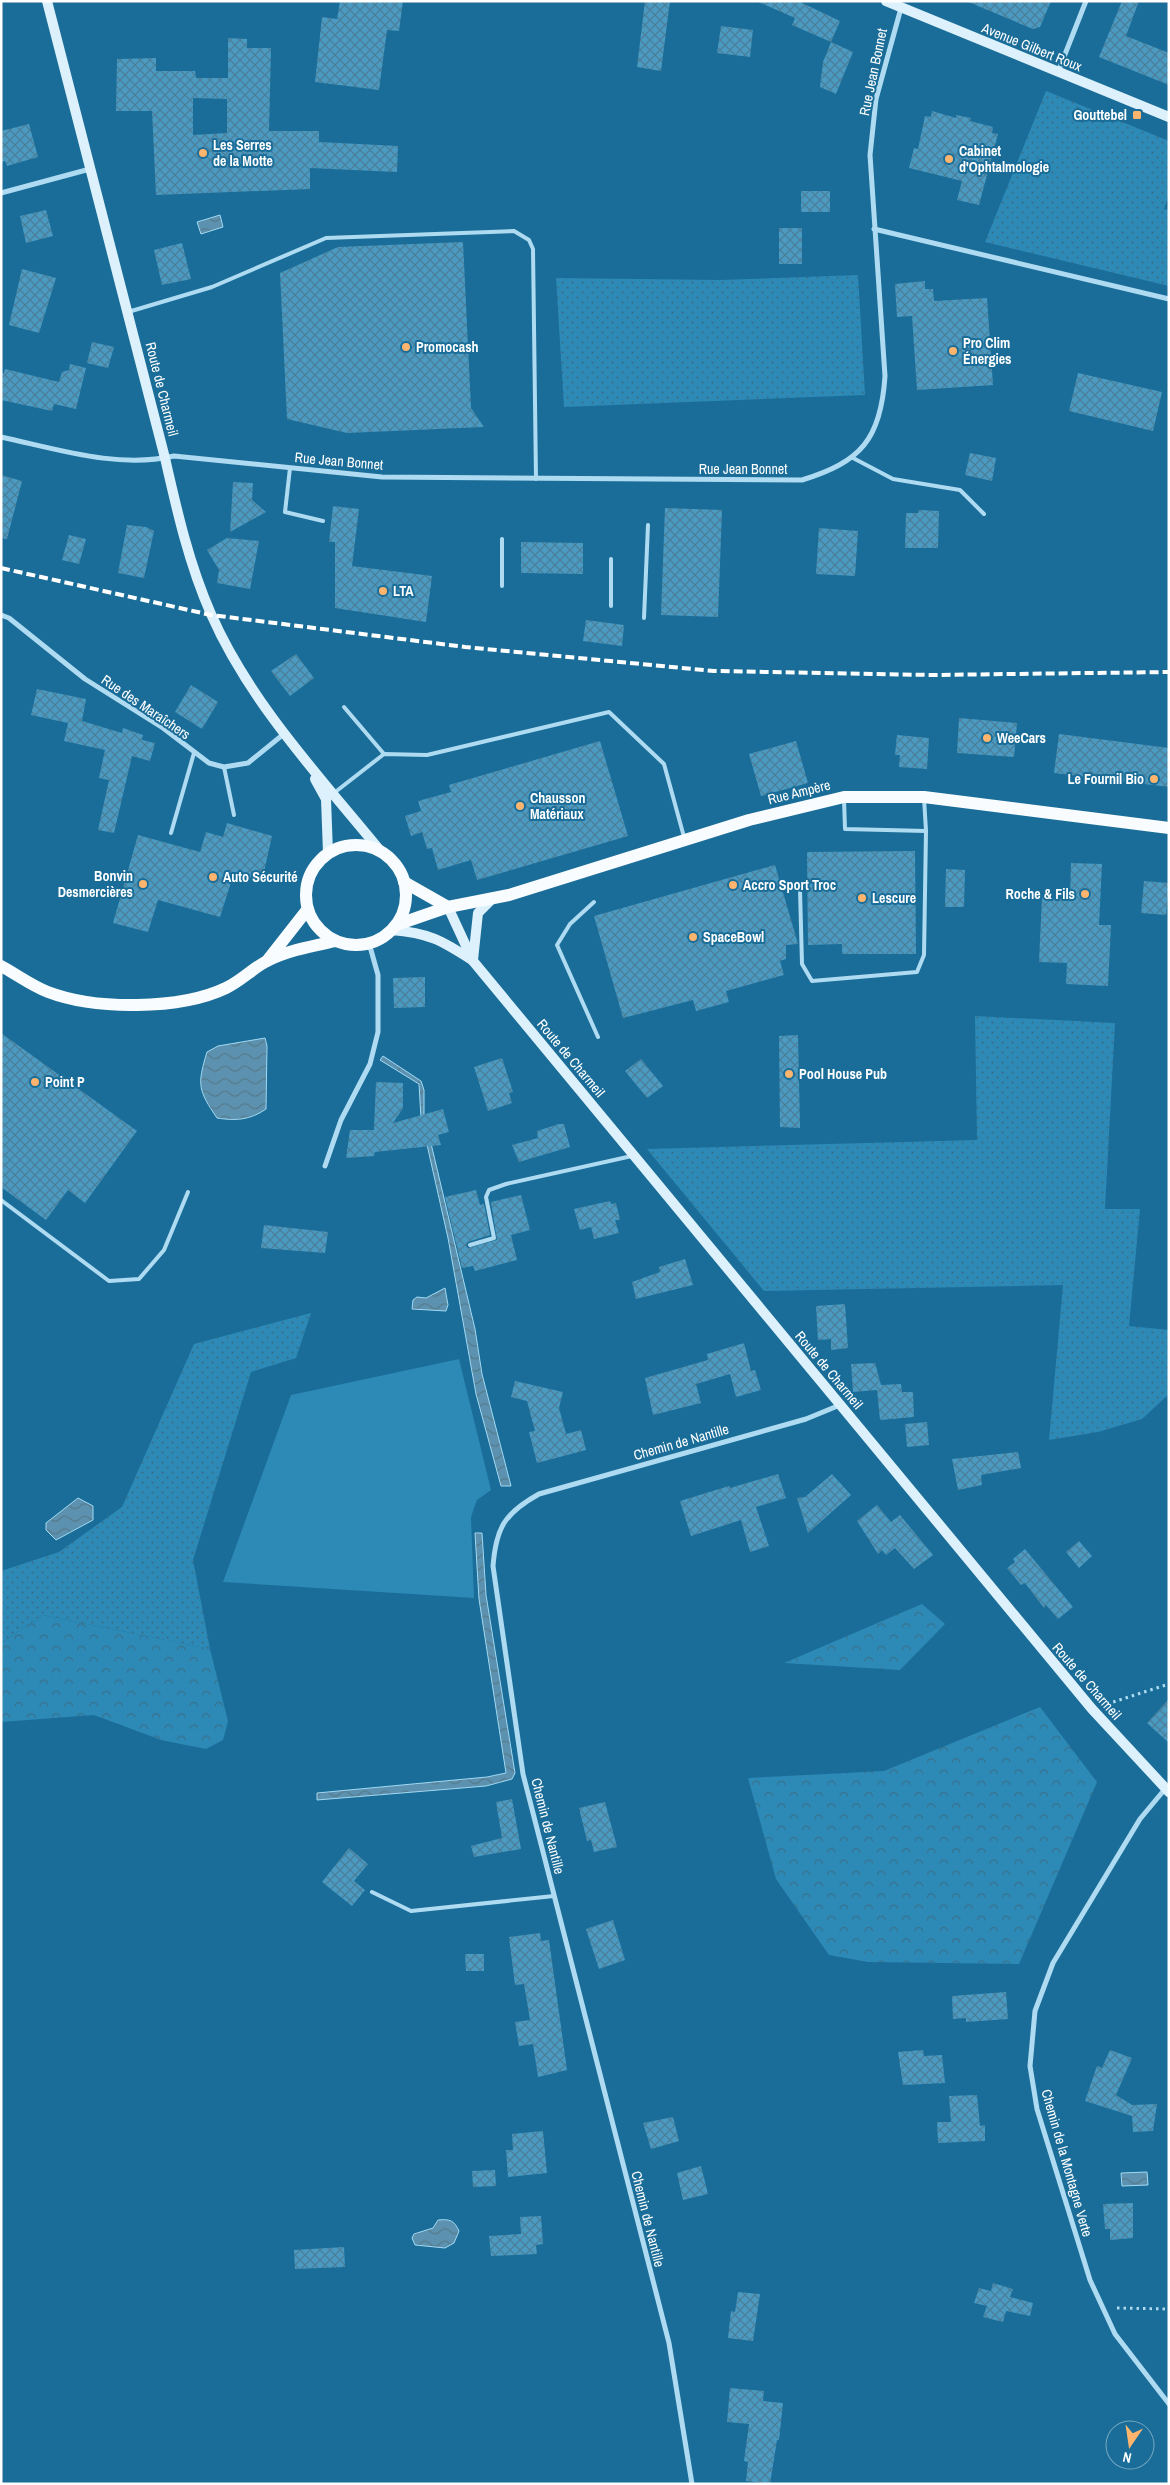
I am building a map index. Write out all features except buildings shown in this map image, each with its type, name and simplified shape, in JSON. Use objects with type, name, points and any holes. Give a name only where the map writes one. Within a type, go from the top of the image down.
[{"type":"main road","name":"Route de Charmeil","points":[[47,1],[128,312],[178,516],[192,565],[211,615],[242,671],[330,796],[382,853]]},
{"type":"main road","name":"Avenue Gilbert Roux","points":[[886,1],[1169,117]]},
{"type":"main road","points":[[328,853],[330,796]]},
{"type":"main road","name":"Rue Ampère","points":[[394,928],[448,907],[493,898],[749,820],[844,797],[924,797],[1169,828]]},
{"type":"main road","points":[[1,966],[48,992],[94,1003],[142,1005],[184,1000],[226,988],[267,961],[300,948],[336,942],[352,945],[369,944],[394,928],[403,912],[406,897],[404,882],[392,861],[370,847],[356,845],[341,847],[328,853],[316,864],[308,878],[305,894],[308,910],[314,923],[324,934],[336,942]]},
{"type":"main road","points":[[404,882],[448,907]]},
{"type":"main road","points":[[473,960],[478,912],[493,898]]},
{"type":"main road","name":"Route de Charmeil","points":[[448,907],[473,960],[1092,1709],[1167,1791]]},
{"type":"main road","points":[[267,961],[308,910]]},
{"type":"main road","name":"Route de Charmeil","points":[[394,928],[420,933],[444,941],[473,960]]},
{"type":"street","points":[[1058,72],[1086,1]]},
{"type":"street","name":"Rue Jean Bonnet","points":[[1,437],[100,458],[153,460],[174,456],[382,477],[802,480],[831,471],[853,458],[874,431],[884,397],[885,376],[870,155],[876,99],[901,8]]},
{"type":"street","points":[[1,193],[90,169]]},
{"type":"street","points":[[874,229],[1169,299]]},
{"type":"street","name":"Rue des Maraîchers","points":[[1,615],[9,618],[85,679],[163,728],[209,764],[224,767]]},
{"type":"street","points":[[224,767],[248,763],[285,733]]},
{"type":"street","points":[[325,1166],[341,1120],[370,1064],[378,1032],[378,975],[369,944]]},
{"type":"street","name":"Chemin de Nantille","points":[[692,2484],[668,2343],[523,1774],[493,1566],[495,1543],[503,1522],[516,1507],[539,1494],[806,1418],[840,1405]]},
{"type":"street","name":"Chemin de la Montagne Verte","points":[[1167,1791],[1140,1819],[1053,1963],[1035,2011],[1030,2066],[1037,2109],[1090,2280],[1115,2334],[1169,2404]]},
{"type":"lane","points":[[128,312],[212,287],[326,238],[514,231],[529,240],[533,249],[536,479]]},
{"type":"lane","points":[[853,458],[893,479],[960,490],[984,514]]},
{"type":"lane","points":[[290,468],[285,512],[323,521]]},
{"type":"lane","points":[[644,618],[648,525]]},
{"type":"lane","points":[[502,539],[502,586]]},
{"type":"lane","points":[[610,606],[611,559]]},
{"type":"lane","points":[[344,707],[384,754]]},
{"type":"lane","points":[[330,796],[384,754],[427,755],[609,712],[664,764],[685,840]]},
{"type":"lane","points":[[171,833],[194,753]]},
{"type":"lane","points":[[224,767],[234,816]]},
{"type":"lane","points":[[844,797],[845,829],[926,831]]},
{"type":"lane","points":[[800,890],[802,964],[812,980],[916,972],[924,955],[926,831],[924,797]]},
{"type":"lane","points":[[594,902],[570,924],[557,945],[598,1037]]},
{"type":"lane","points":[[470,1245],[494,1238],[486,1197],[489,1190],[506,1184],[634,1156]]},
{"type":"lane","points":[[1,1200],[109,1281],[140,1279],[164,1250],[188,1192]]},
{"type":"lane","points":[[372,1892],[410,1912],[554,1896]]},
{"type":"path","points":[[1092,1709],[1169,1684]]},
{"type":"path","points":[[1103,2308],[1169,2309]]},
{"type":"green space","points":[[1046,91],[1169,141],[1169,195],[1164,209],[1169,210],[1169,286],[985,242]]},
{"type":"green space","points":[[858,275],[865,395],[564,407],[556,278],[721,280]]},
{"type":"green space","points":[[975,1016],[1115,1023],[1105,1209],[1140,1209],[1129,1326],[1169,1330],[1169,1394],[1142,1419],[1098,1432],[1049,1440],[1063,1285],[764,1291],[647,1149],[977,1140]]},
{"type":"green space","points":[[311,1313],[296,1358],[251,1372],[193,1560],[210,1649],[43,1615],[1,1643],[1,1571],[59,1552],[122,1507],[194,1344]]},
{"type":"green space","points":[[459,1359],[491,1490],[477,1500],[471,1517],[474,1598],[223,1582],[291,1395]]},
{"type":"green space","points":[[922,1604],[945,1624],[900,1670],[784,1663]]},
{"type":"green space","points":[[43,1615],[210,1649],[228,1721],[223,1740],[206,1749],[161,1740],[94,1715],[1,1722],[1,1643]]},
{"type":"green space","points":[[1040,1707],[1097,1782],[1019,1964],[868,1962],[829,1955],[776,1879],[748,1778],[884,1771]]},
{"type":"water","points":[[220,215],[223,227],[201,234],[197,222]]},
{"type":"water","points":[[265,1038],[267,1046],[266,1109],[243,1119],[217,1118],[206,1101],[201,1087],[202,1072],[207,1052],[218,1046]]},
{"type":"water","points":[[383,1056],[421,1081],[424,1090],[424,1114],[475,1329],[482,1374],[511,1486],[501,1486],[476,1394],[448,1238],[421,1118],[419,1084],[380,1060]]},
{"type":"water","points":[[445,1288],[448,1305],[446,1311],[412,1309],[413,1300],[417,1297],[426,1298]]},
{"type":"water","points":[[78,1498],[93,1506],[93,1520],[56,1540],[46,1530],[46,1523]]},
{"type":"water","points":[[475,1533],[482,1533],[486,1595],[515,1773],[512,1779],[486,1786],[317,1800],[317,1793],[487,1777],[506,1773],[479,1599]]},
{"type":"water","points":[[1147,2172],[1148,2185],[1122,2186],[1121,2173]]},
{"type":"water","points":[[438,2220],[449,2220],[455,2224],[459,2231],[454,2243],[445,2248],[415,2245],[412,2238],[414,2234],[433,2228]]},
{"type":"railway","points":[[1,568],[211,615],[465,647],[714,671],[932,675],[1169,672]]},
{"type":"place","name":"Gouttebel","points":[[1137,115]]},
{"type":"place","name":"Les Serres de la Motte","points":[[203,153]]},
{"type":"place","name":"Cabinet d'Ophtalmologie","points":[[949,159]]},
{"type":"place","name":"Promocash","points":[[406,347]]},
{"type":"place","name":"Pro Clim Énergies","points":[[953,351]]},
{"type":"place","name":"LTA","points":[[383,591]]},
{"type":"place","name":"WeeCars","points":[[987,738]]},
{"type":"place","name":"Le Fournil Bio","points":[[1154,779]]},
{"type":"place","name":"Chausson Matériaux","points":[[520,806]]},
{"type":"place","name":"Auto Sécurité","points":[[213,877]]},
{"type":"place","name":"Bonvin Desmercières","points":[[143,884]]},
{"type":"place","name":"Accro Sport Troc","points":[[733,885]]},
{"type":"place","name":"Roche & Fils","points":[[1085,894]]},
{"type":"place","name":"Lescure","points":[[862,898]]},
{"type":"place","name":"SpaceBowl","points":[[693,937]]},
{"type":"place","name":"Pool House Pub","points":[[789,1074]]},
{"type":"place","name":"Point P","points":[[35,1082]]}]
